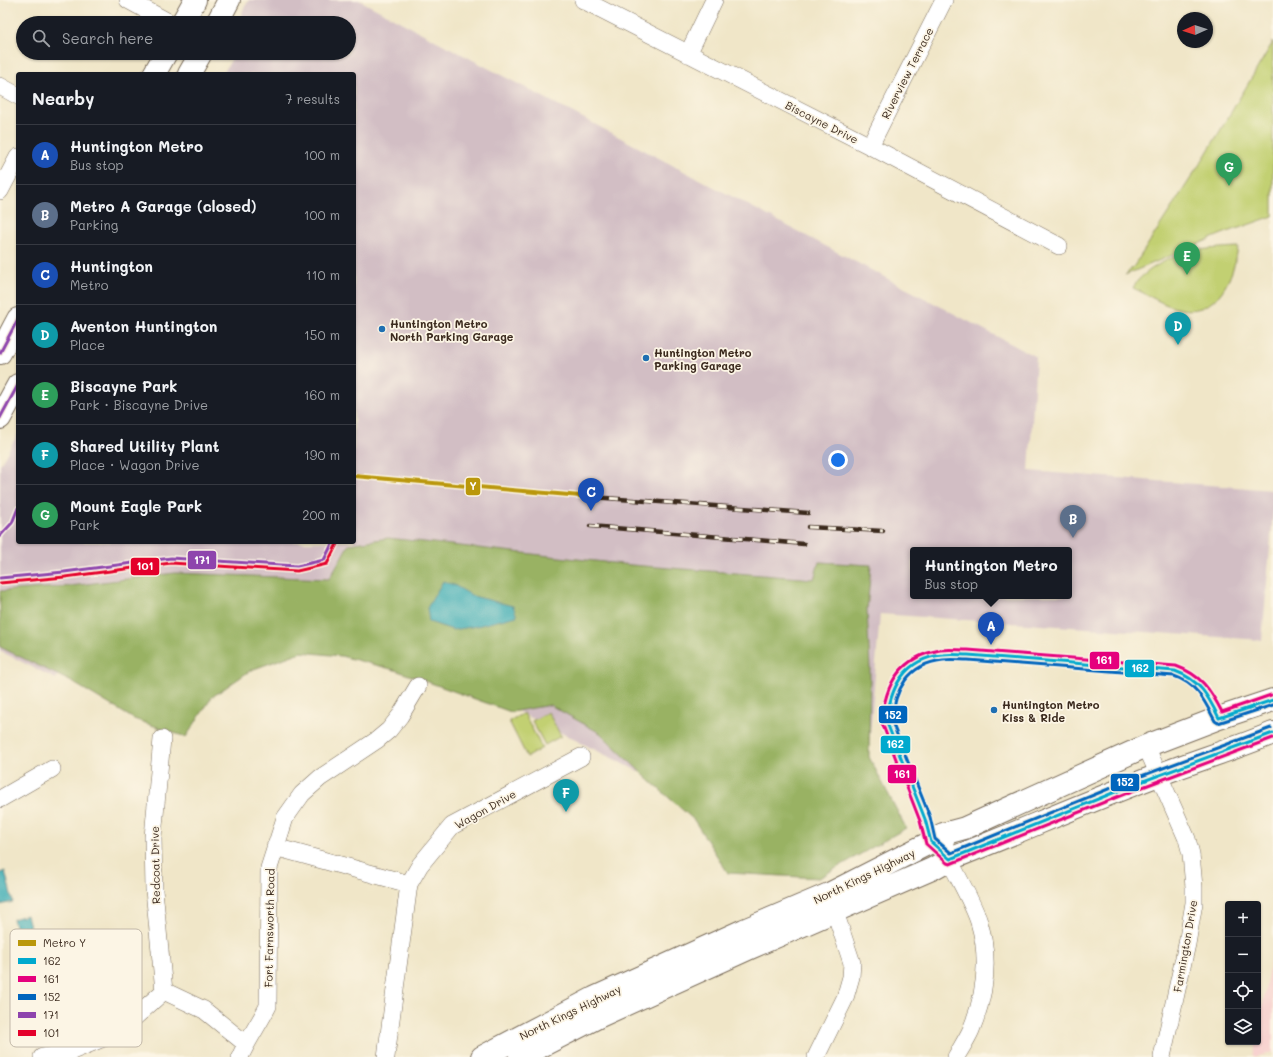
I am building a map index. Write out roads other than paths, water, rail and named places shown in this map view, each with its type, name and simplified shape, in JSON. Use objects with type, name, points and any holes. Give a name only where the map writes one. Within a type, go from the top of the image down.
[{"type":"main road","points":[[186,16],[195,0]]},
{"type":"main road","points":[[221,16],[229,0]]},
{"type":"main road","points":[[155,72],[162,60]]},
{"type":"main road","points":[[190,72],[197,60]]},
{"type":"main road","points":[[0,353],[16,323]]},
{"type":"main road","points":[[0,418],[16,389]]},
{"type":"main road","name":"North Kings Highway","points":[[520,1057],[614,1010],[750,948],[832,903],[943,834],[965,828],[1146,746],[1219,718],[1273,700]]},
{"type":"main road","name":"North Kings Highway","points":[[482,1057],[594,998],[744,930],[832,903],[932,869],[950,859],[1083,804],[1159,774],[1244,745],[1273,733]]},
{"type":"street","points":[[128,0],[157,16]]},
{"type":"street","name":"Biscayne Drive","points":[[584,0],[870,146],[1059,246]]},
{"type":"street","points":[[688,54],[714,0]]},
{"type":"street","name":"Riverview Terrace","points":[[870,146],[944,0]]},
{"type":"street","points":[[0,86],[16,95]]},
{"type":"street","points":[[0,191],[16,161]]},
{"type":"street","name":"Fort Farnsworth Road","points":[[243,1051],[268,1006],[269,868],[285,818],[302,794],[320,778],[377,740],[389,730],[400,716],[418,686]]},
{"type":"street","name":"Redcoat Drive","points":[[162,739],[153,837],[154,890],[164,991]]},
{"type":"street","name":"Farmington Drive","points":[[1146,746],[1188,838],[1194,886],[1194,903],[1187,944],[1162,1057]]},
{"type":"street","name":"Wagon Drive","points":[[386,1057],[409,884],[420,865],[452,826],[582,757]]},
{"type":"street","points":[[0,799],[52,769]]},
{"type":"street","points":[[943,834],[950,859],[979,921],[985,961],[983,988],[978,1012],[970,1032],[956,1057]]},
{"type":"street","points":[[275,847],[409,884]]},
{"type":"street","points":[[816,1057],[845,998],[851,977],[852,963],[832,903]]},
{"type":"street","points":[[142,1011],[164,991],[204,1010],[243,1051]]},
{"type":"street","points":[[42,1057],[70,1052],[82,1047]]},
{"type":"water","points":[[443,581],[454,585],[473,596],[513,606],[517,616],[477,626],[453,630],[429,622],[427,608]]},
{"type":"water","points":[[5,871],[13,902],[0,905],[0,873]]},
{"type":"water","points":[[27,915],[31,929],[16,929],[13,919]]},
{"type":"railway","points":[[592,497],[808,513]]},
{"type":"railway","points":[[590,526],[804,544]]},
{"type":"railway","points":[[808,527],[883,531]]},
{"type":"metro line","name":"Y","points":[[356,476],[592,497]]},
{"type":"place","name":"Mount Eagle Park","points":[[1229,186]]},
{"type":"place","name":"Biscayne Park","points":[[1187,275]]},
{"type":"place","name":"Huntington Metro North Parking Garage","points":[[382,329]]},
{"type":"place","name":"Aventon Huntington","points":[[1178,345]]},
{"type":"place","name":"Huntington Metro Parking Garage","points":[[646,358]]},
{"type":"place","name":"Huntington","points":[[591,511]]},
{"type":"place","name":"Metro A Garage (closed)","points":[[1073,538]]},
{"type":"place","name":"Huntington Metro","points":[[991,645]]},
{"type":"place","name":"Huntington Metro Kiss & Ride","points":[[994,710]]},
{"type":"place","name":"Shared Utility Plant","points":[[566,812]]}]
